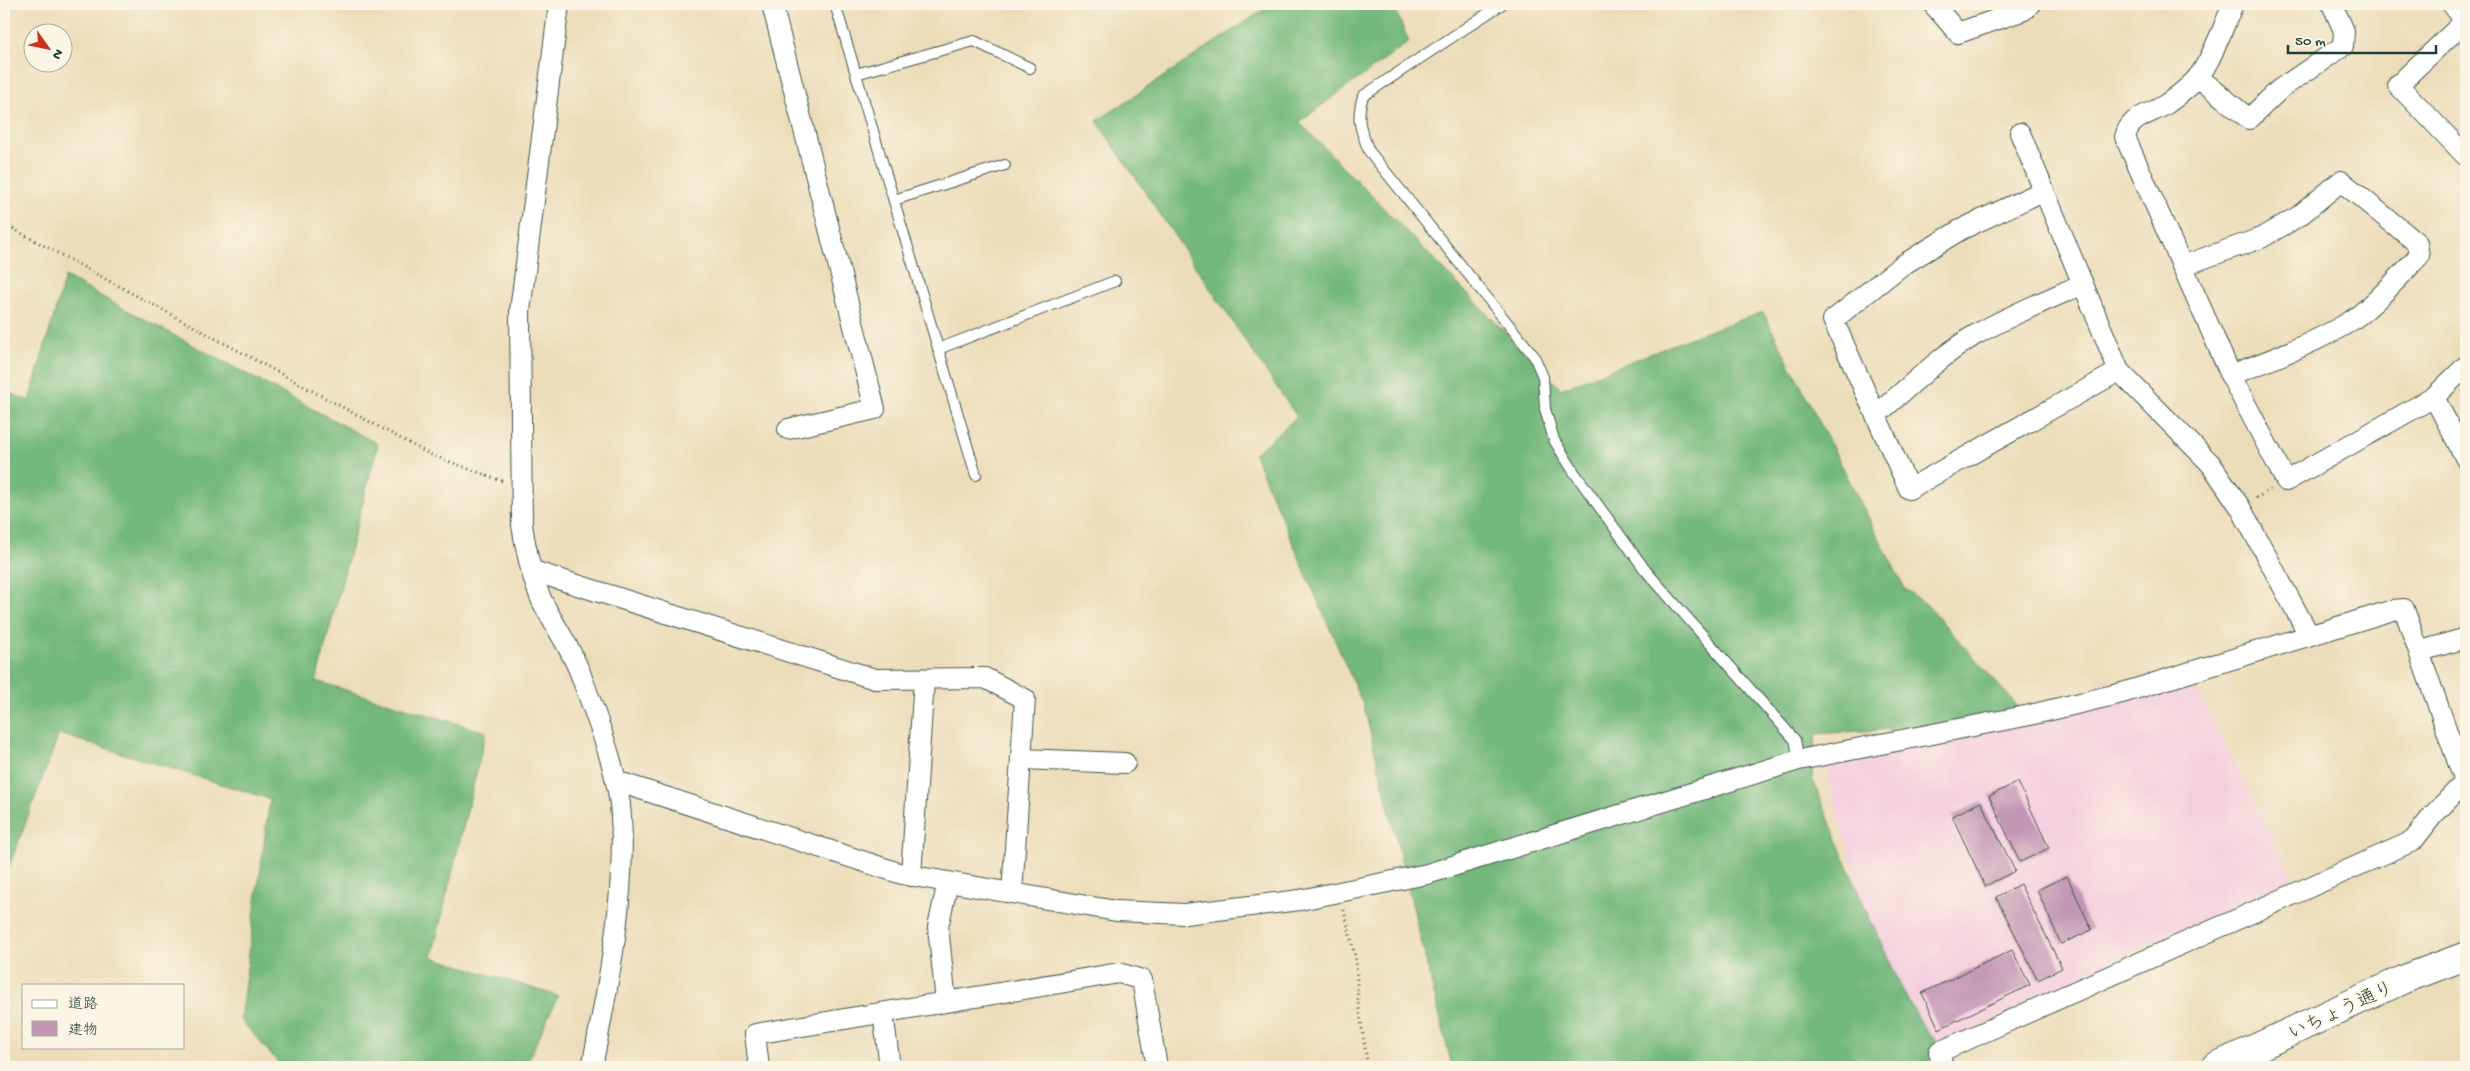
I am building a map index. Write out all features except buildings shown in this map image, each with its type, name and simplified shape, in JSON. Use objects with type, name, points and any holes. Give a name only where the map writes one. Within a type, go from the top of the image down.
[{"type":"street","points":[[560,4],[520,311],[522,524],[532,571],[542,599],[582,675],[616,781],[621,816],[619,895],[608,988],[592,1067]]},
{"type":"street","points":[[772,4],[875,409],[788,429]]},
{"type":"street","points":[[1933,4],[1958,33],[2024,10],[2030,4]]},
{"type":"street","points":[[2233,4],[2220,35],[2198,77],[2165,105],[2138,118],[2127,127],[2124,137],[2230,375],[2286,481],[2434,397],[2466,366]]},
{"type":"street","points":[[2198,77],[2248,119],[2280,89],[2342,46],[2344,31],[2332,4]]},
{"type":"street","points":[[2452,4],[2466,22],[2398,85],[2466,156]]},
{"type":"street","points":[[2020,133],[2119,371],[2211,464],[2240,507],[2309,635]]},
{"type":"street","points":[[2182,266],[2261,238],[2299,216],[2342,181],[2417,243],[2419,256],[2395,282],[2347,323],[2264,363],[2230,375]]},
{"type":"street","points":[[2043,191],[1960,230],[1901,266],[1832,320],[1909,489],[2119,371]]},
{"type":"street","points":[[1876,415],[1920,377],[1974,336],[2032,306],[2083,284]]},
{"type":"street","points":[[2434,397],[2466,460]]},
{"type":"street","points":[[532,571],[875,679],[985,678],[1025,699],[1012,893]]},
{"type":"street","points":[[616,781],[911,876],[1116,911],[1185,914],[1300,900],[1428,874],[1799,760],[2030,715],[2103,697],[2393,610],[2404,609],[2466,783],[2433,815],[2413,842],[1939,1052],[1943,1067]]},
{"type":"street","points":[[2420,651],[2466,638]]},
{"type":"street","points":[[911,876],[924,679]]},
{"type":"street","points":[[1021,759],[1125,763]]},
{"type":"street","points":[[946,1002],[938,927],[948,882]]},
{"type":"street","name":"いちょう通り","points":[[2215,1067],[2402,980],[2466,956]]},
{"type":"street","points":[[759,1067],[755,1034],[1118,973],[1142,980],[1157,1067]]},
{"type":"street","points":[[883,1013],[890,1067]]},
{"type":"lane","points":[[835,4],[976,475]]},
{"type":"lane","points":[[1502,4],[1363,96],[1358,111],[1359,128],[1374,158],[1534,356],[1543,377],[1545,409],[1554,440],[1574,472],[1646,571],[1795,740],[1799,760]]},
{"type":"lane","points":[[856,74],[974,41],[1030,68]]},
{"type":"lane","points":[[894,200],[1005,164]]},
{"type":"lane","points":[[938,349],[1115,281]]},
{"type":"path","points":[[4,224],[429,454],[522,489]]},
{"type":"path","points":[[2240,507],[2286,481]]},
{"type":"path","points":[[1340,891],[1356,960],[1358,1002],[1368,1067]]},
{"type":"shaded area","points":[[2190,676],[2293,878],[2104,965],[1941,1045],[1928,1033],[1907,999],[1864,906],[1822,758]]},
{"type":"green space","points":[[1272,4],[1393,4],[1409,42],[1299,122],[1561,389],[1697,335],[1763,312],[1905,589],[1926,604],[2030,720],[1816,734],[1812,778],[1864,906],[1907,999],[1928,1033],[1941,1045],[1931,1059],[1920,1067],[1452,1067],[1364,707],[1254,454],[1297,417],[1097,121]]},
{"type":"green space","points":[[65,277],[378,444],[316,681],[486,732],[432,957],[558,996],[525,1067],[282,1067],[240,1019],[270,799],[59,734],[4,880],[4,391],[29,401]]}]
